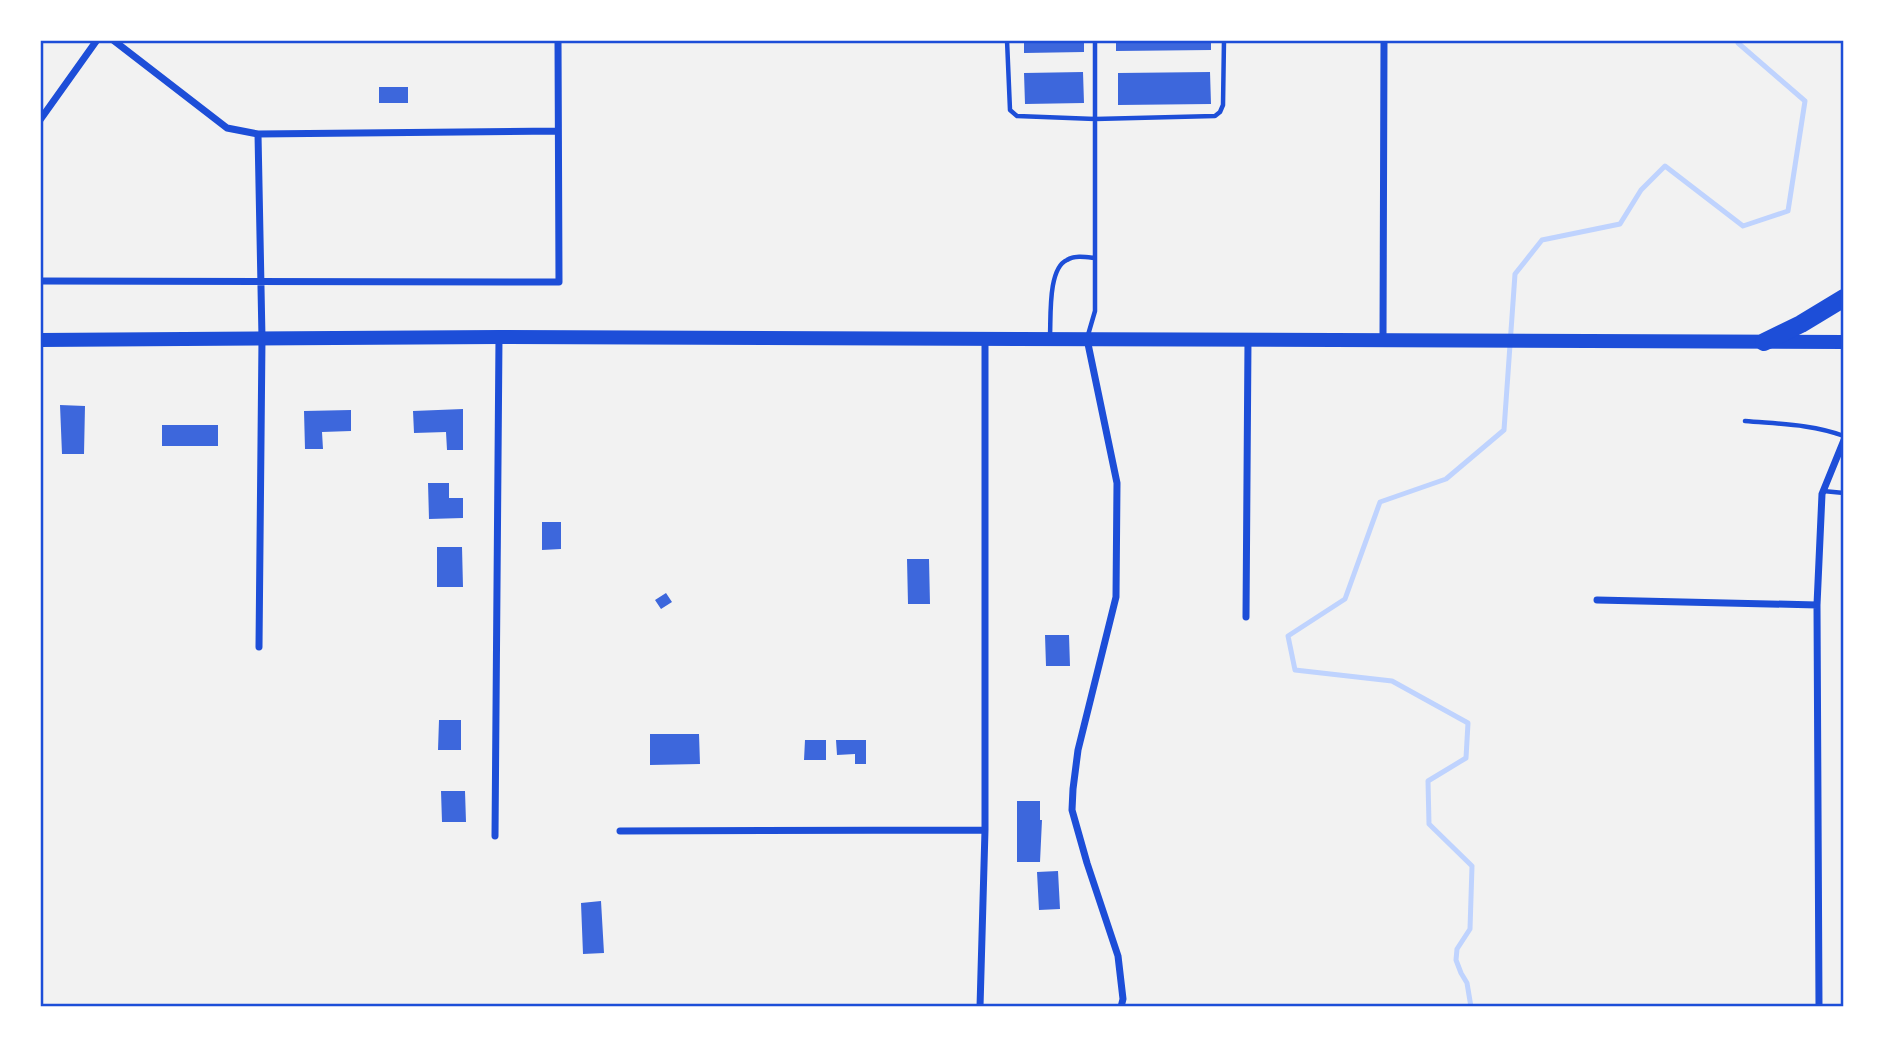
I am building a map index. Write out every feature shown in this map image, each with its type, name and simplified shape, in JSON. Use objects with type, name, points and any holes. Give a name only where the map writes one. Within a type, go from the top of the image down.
[{"type":"highway","points":[[1764,342],[1844,298]]},
{"type":"main road","points":[[40,340],[499,337],[1844,342]]},
{"type":"street","points":[[40,120],[97,40]]},
{"type":"street","points":[[113,40],[227,128],[258,134],[558,131]]},
{"type":"street","points":[[40,281],[559,282],[558,40]]},
{"type":"street","points":[[1383,340],[1384,40]]},
{"type":"street","points":[[258,134],[262,338],[259,647]]},
{"type":"street","points":[[495,836],[499,337]]},
{"type":"street","points":[[980,1007],[985,830],[985,339]]},
{"type":"street","points":[[1087,339],[1117,483],[1116,597],[1078,750],[1072,810],[1118,956],[1123,999],[1121,1007]]},
{"type":"street","points":[[1246,617],[1248,340]]},
{"type":"street","points":[[1819,1007],[1817,606],[1823,491],[1844,438]]},
{"type":"street","points":[[1597,600],[1817,606]]},
{"type":"street","points":[[620,831],[985,830]]},
{"type":"lane","points":[[1007,40],[1010,110],[1017,116],[1095,119],[1215,116],[1223,105],[1224,40]]},
{"type":"lane","points":[[1087,339],[1095,311],[1096,40]]},
{"type":"lane","points":[[1050,339],[1053,285],[1057,268],[1065,260],[1076,257],[1095,258]]},
{"type":"lane","points":[[1745,421],[1813,427],[1828,430],[1844,438]]},
{"type":"lane","points":[[1823,491],[1844,494]]},
{"type":"building","points":[[1024,40],[1084,40],[1084,52],[1024,53]]},
{"type":"building","points":[[1116,40],[1211,40],[1211,50],[1116,51]]},
{"type":"building","points":[[1083,72],[1084,103],[1025,104],[1024,73]]},
{"type":"building","points":[[1210,72],[1211,104],[1118,105],[1118,73]]},
{"type":"building","points":[[379,87],[408,87],[408,103],[379,103]]},
{"type":"building","points":[[60,405],[85,406],[84,454],[62,454]]},
{"type":"building","points":[[463,409],[463,450],[447,450],[446,432],[414,433],[413,411]]},
{"type":"building","points":[[351,410],[351,431],[322,432],[323,449],[305,449],[304,411]]},
{"type":"building","points":[[162,425],[218,425],[218,446],[162,446]]},
{"type":"building","points":[[428,483],[449,483],[449,498],[463,498],[463,518],[429,519]]},
{"type":"building","points":[[542,522],[561,522],[561,549],[542,550]]},
{"type":"building","points":[[437,547],[462,547],[463,587],[437,587]]},
{"type":"building","points":[[907,559],[929,559],[930,604],[908,604]]},
{"type":"building","points":[[666,593],[672,602],[661,609],[655,600]]},
{"type":"building","points":[[1045,635],[1069,635],[1070,666],[1046,666]]},
{"type":"building","points":[[439,720],[461,720],[461,750],[438,750]]},
{"type":"building","points":[[650,734],[699,734],[700,764],[650,765]]},
{"type":"building","points":[[805,740],[826,740],[826,760],[804,760]]},
{"type":"building","points":[[836,740],[866,740],[866,764],[855,764],[855,754],[837,755]]},
{"type":"building","points":[[441,791],[465,791],[466,822],[442,822]]},
{"type":"building","points":[[1017,801],[1040,801],[1040,862],[1017,862]]},
{"type":"building","points":[[1058,871],[1060,909],[1039,910],[1037,872]]},
{"type":"building","points":[[601,901],[604,953],[583,954],[581,903]]},
{"type":"waterway","points":[[1471,1007],[1467,983],[1456,960],[1457,949],[1470,929],[1472,866],[1429,824],[1428,781],[1466,758],[1468,723],[1392,681],[1295,670],[1288,636],[1345,599],[1380,502],[1446,479],[1504,430],[1515,274],[1542,240],[1620,224],[1641,190],[1665,166],[1743,226],[1788,211],[1805,101],[1737,40]]}]
